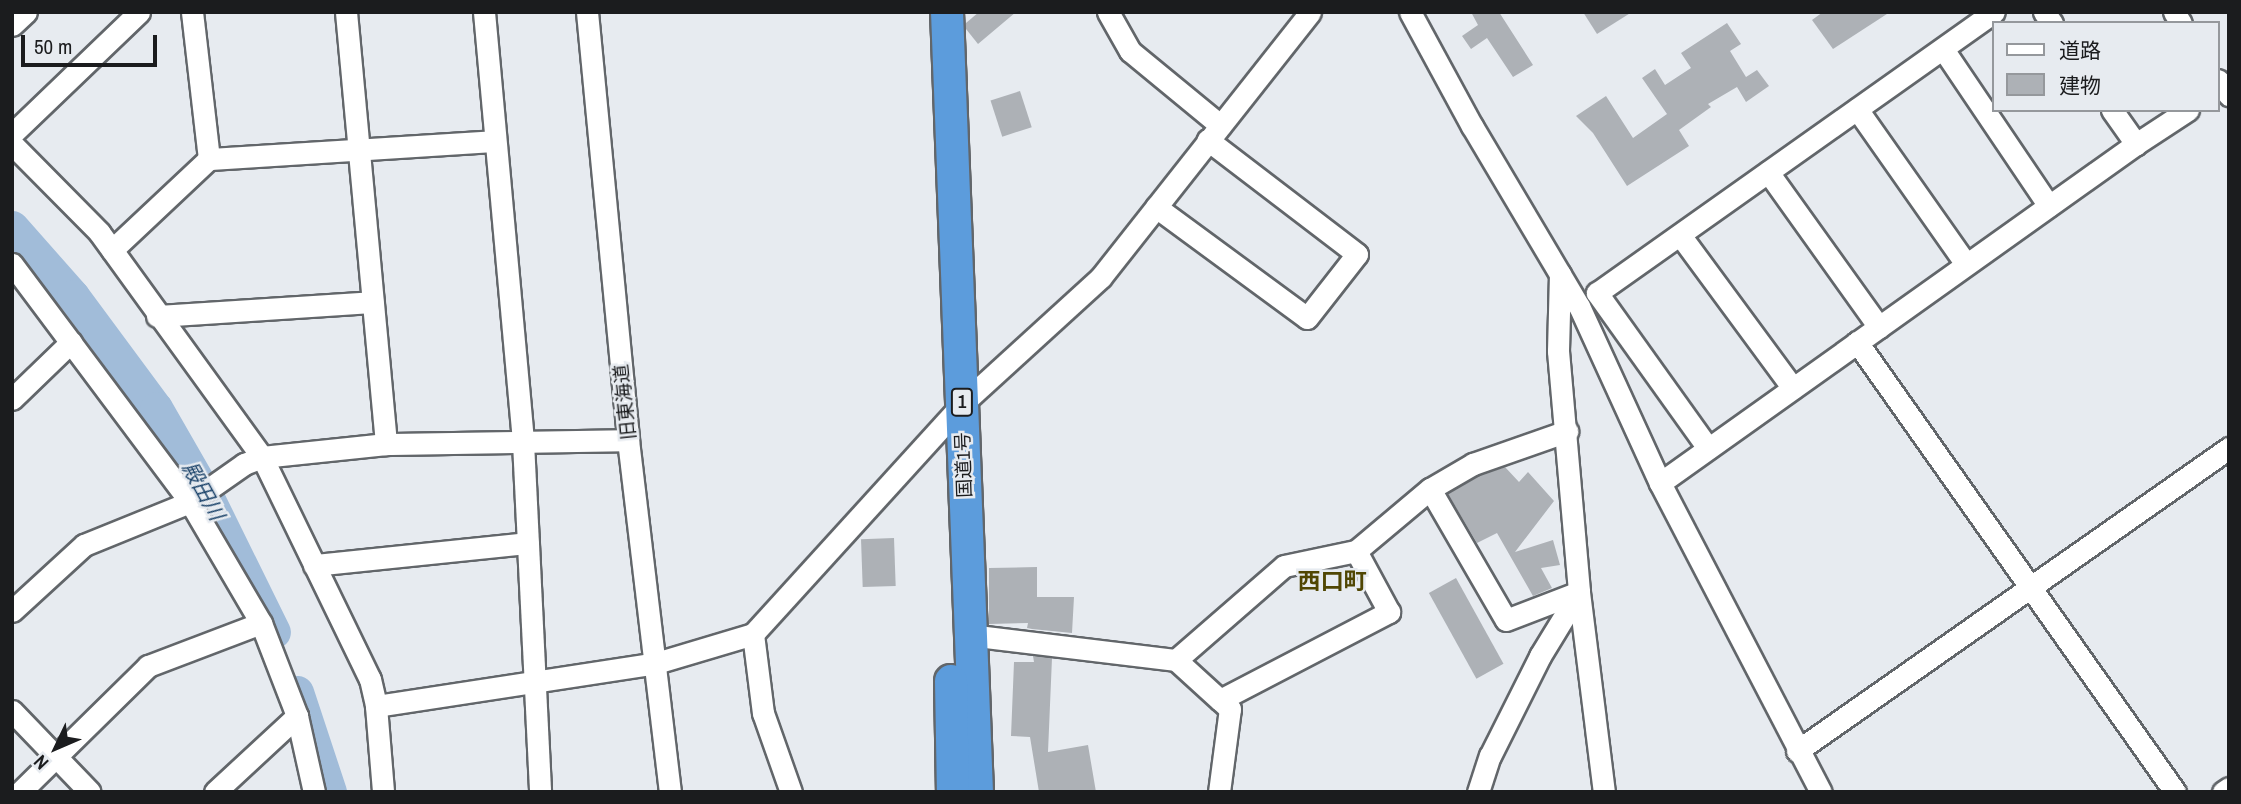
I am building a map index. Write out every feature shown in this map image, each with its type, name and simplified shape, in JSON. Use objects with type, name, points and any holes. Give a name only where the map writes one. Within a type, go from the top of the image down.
[{"type":"highway","name":"国道1号","points":[[927,12],[977,792]]},
{"type":"highway","name":"国道1号","points":[[947,12],[953,414],[953,792]]},
{"type":"street","points":[[12,25],[26,12]]},
{"type":"street","points":[[12,134],[139,12]]},
{"type":"street","points":[[192,12],[209,159]]},
{"type":"street","points":[[346,12],[386,444]]},
{"type":"street","points":[[484,12],[523,442],[540,792]]},
{"type":"street","name":"旧東海道","points":[[587,12],[628,440],[670,792]]},
{"type":"street","points":[[1108,12],[1130,51],[1214,133],[1357,254],[1307,318],[1156,207]]},
{"type":"street","points":[[376,706],[656,663],[753,634],[953,414],[1101,277],[1310,12]]},
{"type":"street","points":[[1410,12],[1472,126],[1579,306],[1660,483],[1797,751],[1821,792]]},
{"type":"street","points":[[1708,447],[1597,293],[1994,12]]},
{"type":"street","points":[[1943,48],[2049,206]]},
{"type":"street","points":[[1857,109],[1966,264]]},
{"type":"street","points":[[2113,112],[2136,144]]},
{"type":"street","points":[[1660,483],[1966,264],[2185,112]]},
{"type":"street","points":[[112,250],[209,159],[358,147],[494,141]]},
{"type":"street","points":[[12,144],[99,232],[112,250],[253,461],[314,565],[370,679],[376,706],[383,792]]},
{"type":"street","points":[[1768,172],[1879,327]]},
{"type":"street","points":[[1680,234],[1793,388]]},
{"type":"street","points":[[12,264],[194,498],[261,623],[297,716],[314,792]]},
{"type":"street","points":[[1560,275],[1558,351],[1579,592],[1604,792]]},
{"type":"street","points":[[158,316],[373,302]]},
{"type":"street","points":[[12,399],[71,342]]},
{"type":"street","points":[[1857,342],[2032,586],[2175,792]]},
{"type":"street","points":[[1176,660],[1284,566],[1356,551],[1430,489],[1473,464],[1567,432]]},
{"type":"street","points":[[12,611],[84,545],[194,498],[253,461],[386,444],[628,440]]},
{"type":"street","points":[[1797,751],[2229,448]]},
{"type":"street","points":[[1430,489],[1506,620],[1579,592]]},
{"type":"street","points":[[314,565],[528,543]]},
{"type":"street","points":[[1220,699],[1389,612],[1356,551]]},
{"type":"street","points":[[1478,792],[1490,756],[1540,656],[1579,592]]},
{"type":"street","points":[[20,792],[148,666],[261,623]]},
{"type":"street","points":[[753,634],[763,713],[791,792]]},
{"type":"street","points":[[969,635],[1176,660],[1230,709],[1219,792]]},
{"type":"street","points":[[12,711],[90,792]]},
{"type":"street","points":[[215,792],[297,716]]},
{"type":"street","points":[[2223,792],[2229,788]]},
{"type":"building","points":[[979,12],[1016,12],[978,44],[966,29],[966,23]]},
{"type":"building","points":[[1471,12],[1499,12],[1533,65],[1513,77],[1487,38],[1471,49],[1462,36],[1478,25]]},
{"type":"building","points":[[1583,12],[1632,12],[1597,34]]},
{"type":"building","points":[[1823,12],[1890,12],[1833,49],[1812,20]]},
{"type":"building","points":[[1727,23],[1741,44],[1730,51],[1746,77],[1757,70],[1769,86],[1746,102],[1737,87],[1708,104],[1711,107],[1679,130],[1689,146],[1627,186],[1593,133],[1576,116],[1606,96],[1633,138],[1667,114],[1642,78],[1655,69],[1665,85],[1691,68],[1681,53]]},
{"type":"building","points":[[1020,91],[1032,127],[1002,137],[991,101]]},
{"type":"building","points":[[1505,467],[1519,482],[1528,472],[1554,501],[1515,552],[1553,540],[1560,565],[1541,568],[1552,588],[1533,596],[1497,533],[1477,543],[1448,494],[1479,476]]},
{"type":"building","points":[[894,538],[896,586],[863,587],[861,539]]},
{"type":"building","points":[[1037,567],[1037,597],[1074,597],[1072,633],[1027,628],[1028,623],[989,624],[989,568]]},
{"type":"building","points":[[1456,578],[1504,664],[1476,679],[1429,593]]},
{"type":"building","points":[[1033,656],[1052,658],[1048,752],[1088,745],[1096,792],[1039,792],[1030,737],[1011,736],[1014,662],[1034,662]]},
{"type":"waterway","name":"殿田川","points":[[12,227],[73,296],[156,408],[209,500],[274,632]]},
{"type":"waterway","name":"殿田川","points":[[297,692],[330,792]]},
{"type":"district","name":"西口町","points":[[1332,581]]}]
